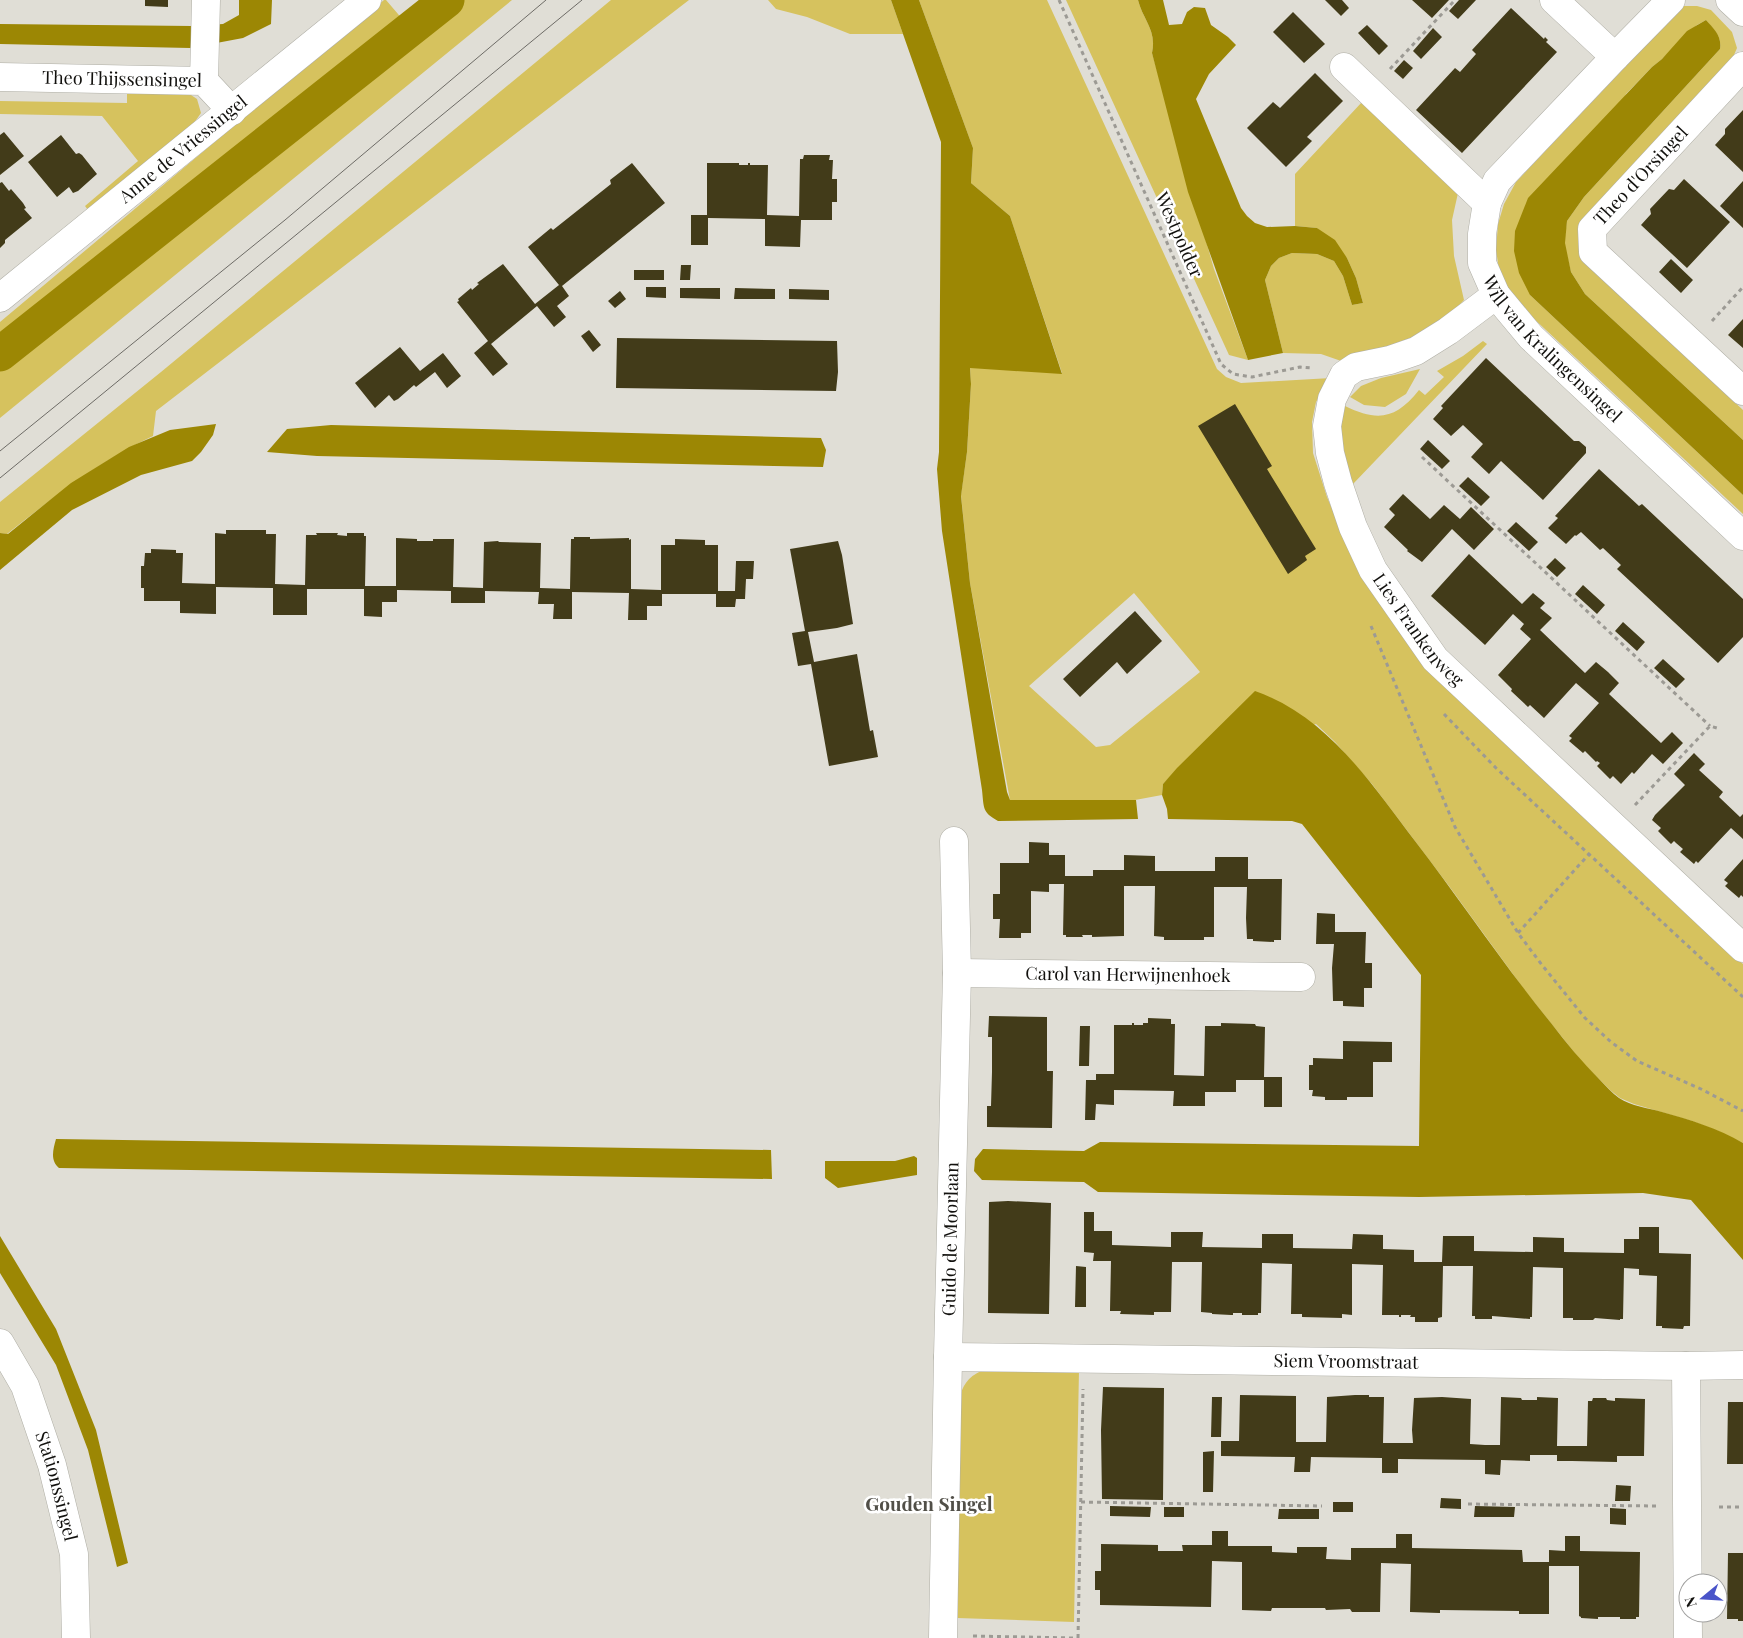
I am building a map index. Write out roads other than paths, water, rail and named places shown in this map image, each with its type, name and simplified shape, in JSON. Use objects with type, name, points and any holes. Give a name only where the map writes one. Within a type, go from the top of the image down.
[{"type":"street","name":"Anne de Vriessingel","points":[[0,298],[367,0]]},
{"type":"street","points":[[1554,0],[1615,57]]},
{"type":"street","name":"Will van Kralingensingel","points":[[1671,0],[1498,182],[1487,203],[1482,234],[1482,263],[1496,295],[1532,337],[1743,536]]},
{"type":"street","points":[[1730,0],[1743,12]]},
{"type":"street","points":[[204,80],[205,9]]},
{"type":"street","name":"Theo d'Orsingel","points":[[1743,66],[1592,229],[1593,252],[1743,392]]},
{"type":"street","points":[[1344,67],[1487,203]]},
{"type":"street","name":"Theo Thijssensingel","points":[[0,77],[204,80],[232,111]]},
{"type":"street","name":"Lies Frankenweg","points":[[1496,295],[1416,352],[1356,367],[1344,375],[1332,399],[1327,426],[1330,453],[1338,484],[1354,528],[1372,570],[1435,659],[1743,948]]},
{"type":"street","name":"Guido de Moorlaan","points":[[943,1636],[957,974],[954,842]]},
{"type":"street","name":"Carol van Herwijnenhoek","points":[[957,974],[1301,978]]},
{"type":"street","name":"Stationssingel","points":[[0,1343],[25,1386],[52,1465],[74,1554],[76,1638]]},
{"type":"street","name":"Siem Vroomstraat","points":[[948,1357],[1083,1357],[1686,1366],[1743,1365]]},
{"type":"street","points":[[1686,1366],[1688,1638]]},
{"type":"waterway","points":[[0,354],[447,0]]},
{"type":"tram line","points":[[0,451],[285,220],[546,0]]},
{"type":"tram line","points":[[0,478],[582,0]]},
{"type":"district","name":"Gouden Singel","points":[[929,1504]]}]
